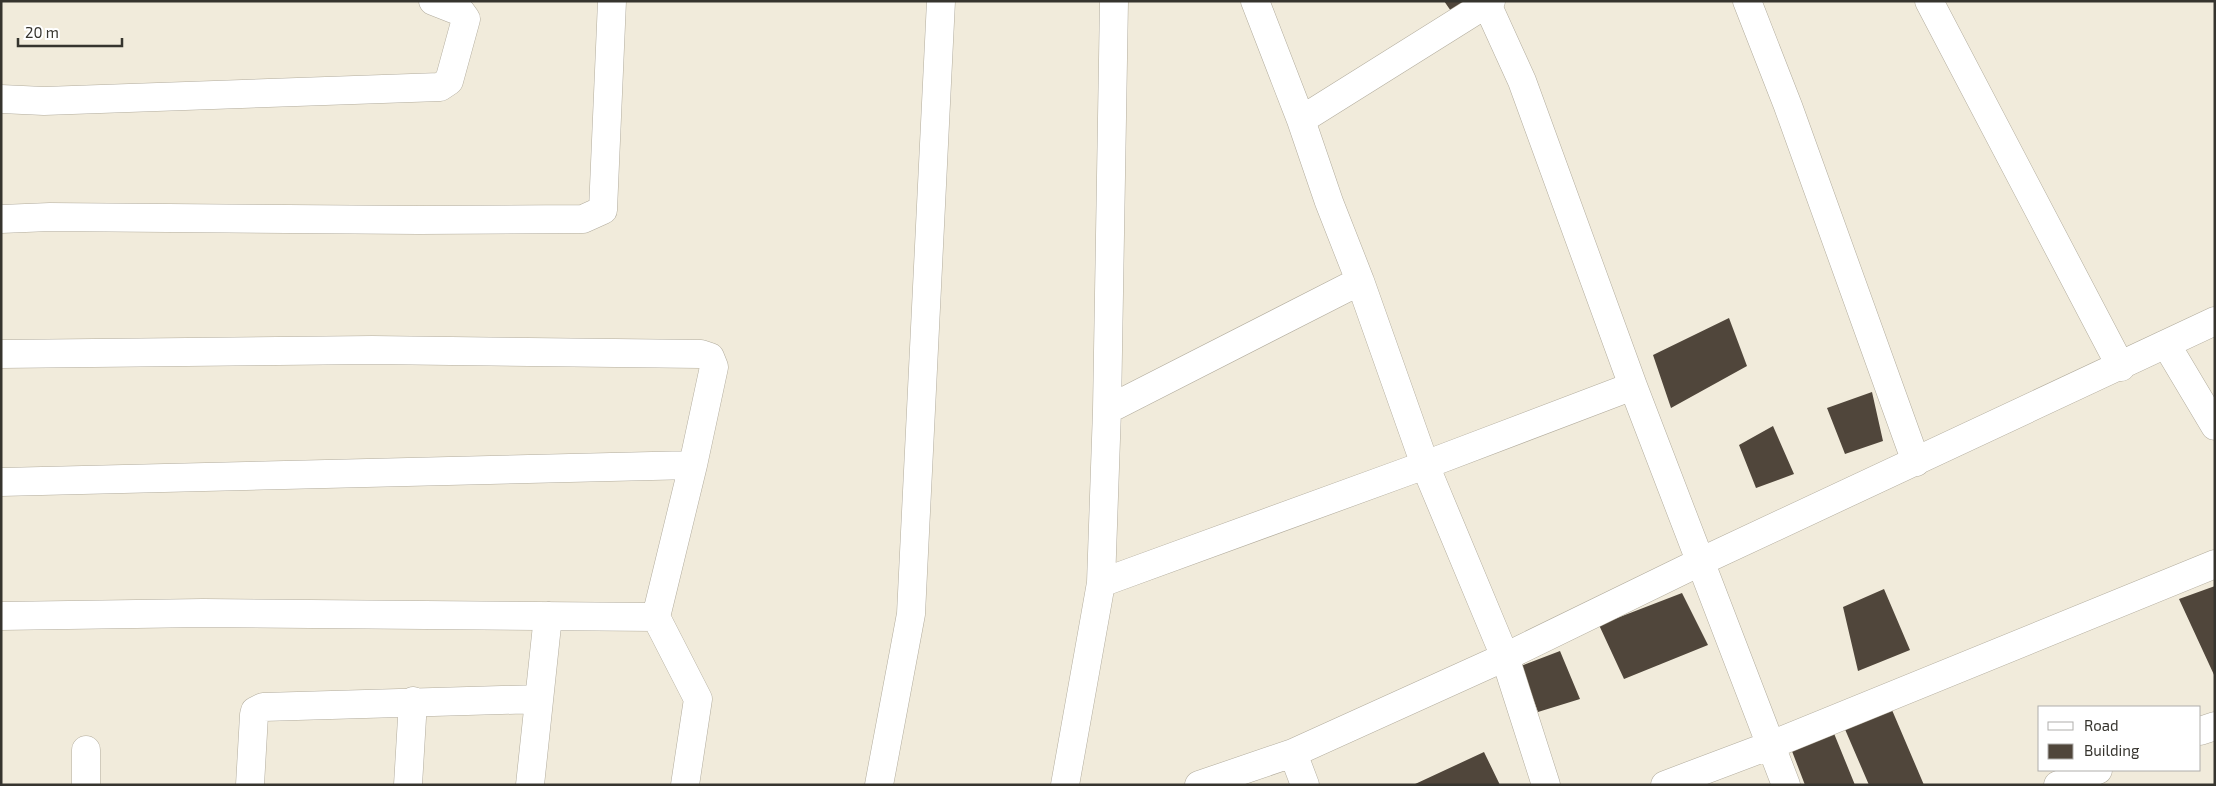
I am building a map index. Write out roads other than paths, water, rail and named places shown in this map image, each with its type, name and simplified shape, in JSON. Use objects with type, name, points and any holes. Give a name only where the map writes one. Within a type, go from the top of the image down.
[{"type":"street","points":[[1,99],[44,101],[440,87],[448,81],[466,19],[461,12],[433,1]]},
{"type":"street","points":[[1,219],[50,217],[409,220],[583,219],[603,210],[612,1]]},
{"type":"street","points":[[879,785],[911,614],[941,1]]},
{"type":"street","points":[[1066,785],[1101,584],[1108,410],[1114,1]]},
{"type":"street","points":[[1255,1],[1301,120],[1329,202],[1360,281],[1426,465],[1505,657],[1546,785]]},
{"type":"street","points":[[1746,1],[1788,106],[1916,462]]},
{"type":"street","points":[[1301,120],[1489,3],[1522,81],[1633,386],[1702,561],[1786,785]]},
{"type":"street","points":[[1937,4],[2121,367]]},
{"type":"street","points":[[1108,410],[1360,281]]},
{"type":"street","points":[[1200,785],[1292,753],[1505,657],[1702,561],[2121,367],[2215,321]]},
{"type":"street","points":[[2166,344],[2215,426]]},
{"type":"street","points":[[1,354],[372,350],[701,354],[710,357],[714,367],[693,465],[656,617],[698,699],[685,785]]},
{"type":"street","points":[[1101,584],[1426,465],[1633,386]]},
{"type":"street","points":[[1,482],[693,465]]},
{"type":"street","points":[[1665,785],[1771,745],[2215,564]]},
{"type":"street","points":[[1,616],[203,613],[656,617]]},
{"type":"street","points":[[530,785],[548,616]]},
{"type":"street","points":[[250,785],[254,715],[259,708],[413,701],[539,699]]},
{"type":"street","points":[[408,785],[413,701]]},
{"type":"street","points":[[2201,731],[2215,726]]},
{"type":"street","points":[[86,750],[86,785]]},
{"type":"street","points":[[1292,753],[1305,785]]},
{"type":"street","points":[[2058,785],[2095,771]]}]
